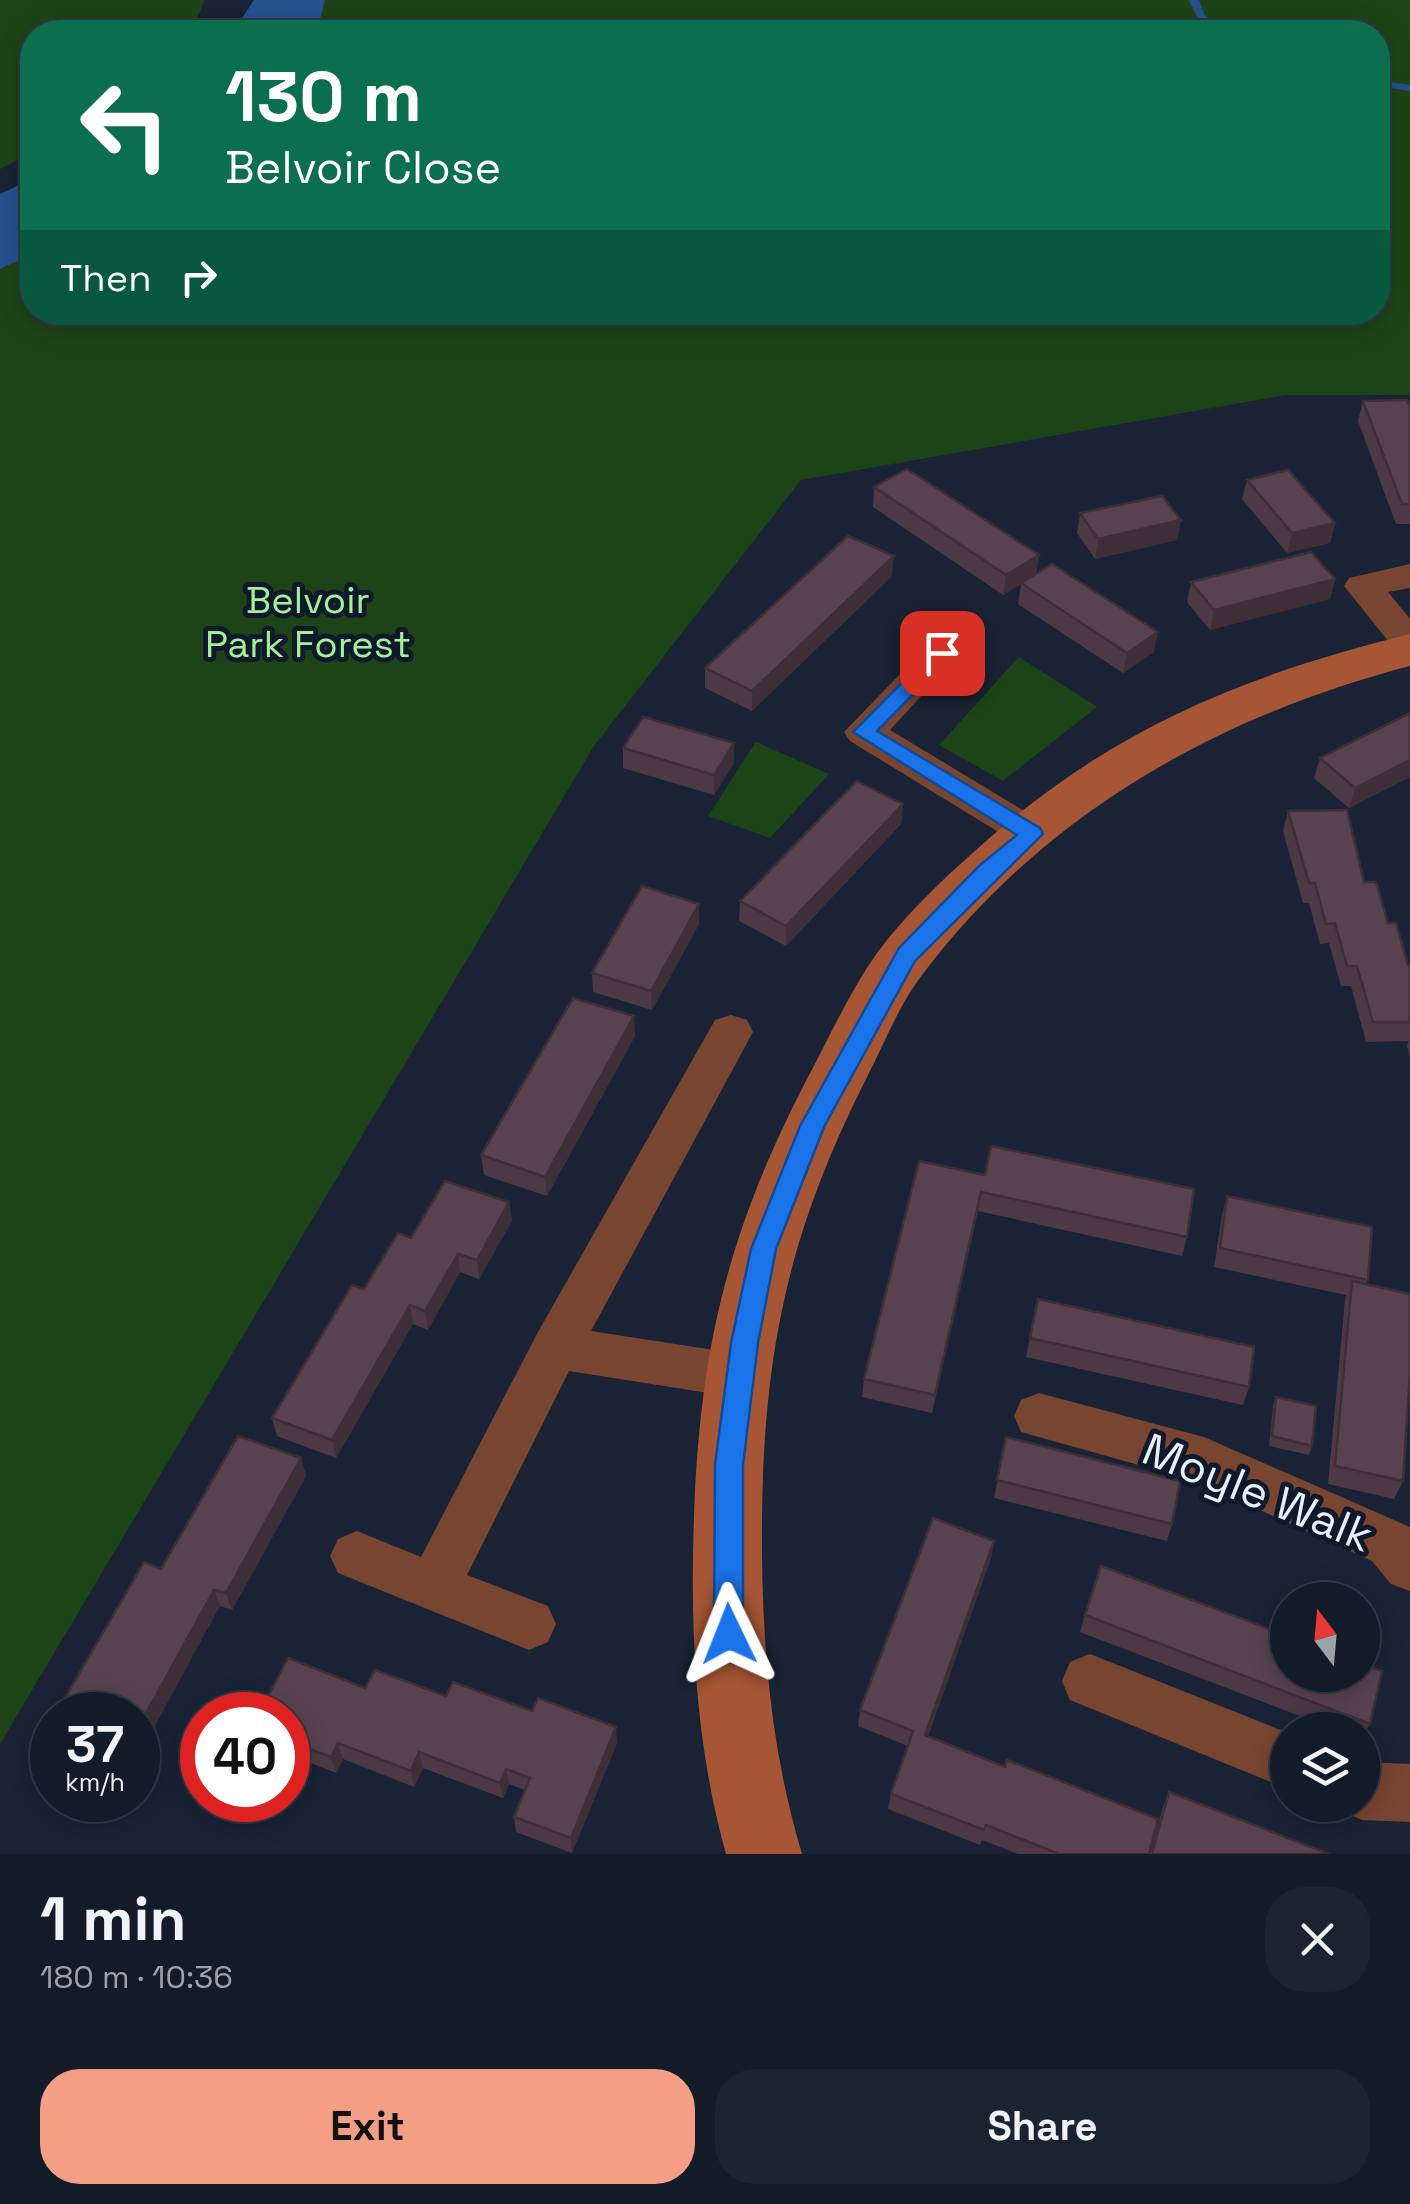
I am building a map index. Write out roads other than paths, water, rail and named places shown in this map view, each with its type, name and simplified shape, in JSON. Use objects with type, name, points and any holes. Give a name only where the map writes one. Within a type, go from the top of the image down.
[{"type":"street","points":[[764,1854],[735,1737],[726,1600],[729,1465],[740,1376],[764,1249],[812,1126],[907,954],[988,871],[1147,750],[1231,707],[1410,646],[1362,586],[1410,576]]},
{"type":"street","points":[[942,653],[864,732],[1032,834]]},
{"type":"street","points":[[433,1587],[556,1347],[730,1032]]},
{"type":"street","points":[[556,1347],[740,1376]]},
{"type":"street","name":"Moyle Walk","points":[[1039,1416],[1204,1460],[1392,1544],[1410,1566]]},
{"type":"street","points":[[357,1556],[529,1624]]},
{"type":"street","points":[[1090,1681],[1270,1754]]},
{"type":"street","points":[[1380,1792],[1410,1793]]},
{"type":"water","points":[[254,0],[325,0],[320,20],[241,20]]},
{"type":"water","points":[[20,185],[20,260],[0,269],[0,194]]},
{"type":"waterway","points":[[1194,0],[1206,20]]},
{"type":"waterway","points":[[1390,85],[1410,88]]},
{"type":"park label","name":"Belvoir Park Forest","points":[[308,622]]}]
